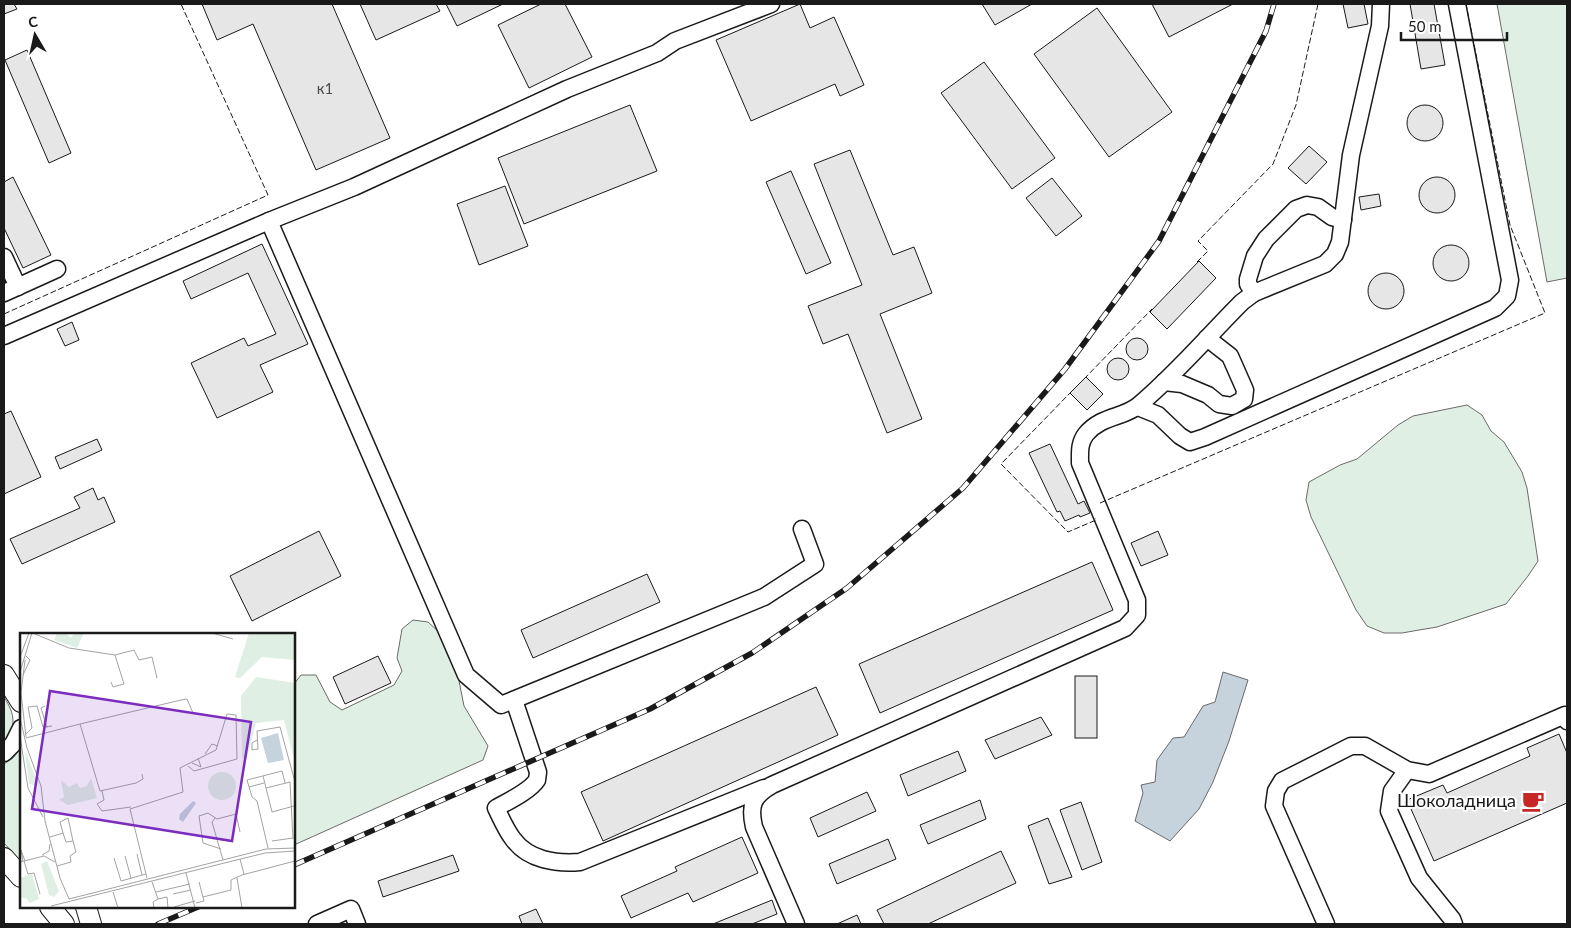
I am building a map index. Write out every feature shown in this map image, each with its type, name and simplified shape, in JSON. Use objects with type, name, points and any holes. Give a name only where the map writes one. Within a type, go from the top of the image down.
[{"type":"main road","points":[[4,858],[20,876]]},
{"type":"main road","points":[[51,908],[64,924]]},
{"type":"main road","points":[[86,908],[91,924]]},
{"type":"street","points":[[4,336],[269,221],[354,187],[567,89],[657,53],[675,41],[771,4]]},
{"type":"street","points":[[514,700],[538,772],[537,780],[523,792],[496,808],[513,840],[524,850],[550,862],[580,862],[772,784],[1125,628],[1137,615],[1137,600],[1080,463],[1080,447],[1085,435],[1094,426],[1107,418],[1138,407],[1242,302],[1254,293],[1325,264],[1335,254],[1340,242],[1351,155],[1380,26],[1381,4]]},
{"type":"street","points":[[1138,407],[1158,415],[1180,436],[1190,442],[1495,308],[1507,296],[1510,280],[1457,4]]},
{"type":"street","points":[[1254,293],[1248,284],[1248,279],[1255,256],[1266,239],[1296,209],[1307,204],[1318,207],[1332,217],[1343,220]]},
{"type":"street","points":[[269,221],[466,675],[501,705],[764,597],[814,564],[802,529]]},
{"type":"street","points":[[4,257],[11,290],[57,269]]},
{"type":"street","points":[[1164,382],[1182,384],[1208,395],[1219,404],[1232,406],[1244,399],[1245,390],[1230,356],[1207,338]]},
{"type":"street","points":[[13,689],[20,707]]},
{"type":"street","points":[[1326,924],[1274,806],[1276,791],[1282,781],[1351,746],[1365,746],[1407,770],[1429,774],[1565,716],[1567,722]]},
{"type":"street","points":[[4,753],[13,744],[20,730]]},
{"type":"street","points":[[1407,770],[1392,792],[1389,811],[1419,878],[1454,924]]},
{"type":"street","points":[[772,784],[759,793],[753,803],[751,814],[754,827],[796,924]]},
{"type":"street","points":[[317,924],[351,909],[358,924]]},
{"type":"green space","points":[[1497,4],[1567,4],[1567,278],[1547,282]]},
{"type":"green space","points":[[1467,405],[1482,415],[1491,431],[1504,442],[1522,472],[1527,488],[1538,561],[1506,604],[1437,627],[1402,633],[1384,633],[1367,626],[1356,610],[1311,517],[1306,500],[1309,482],[1340,465],[1357,459],[1398,425],[1413,416]]},
{"type":"green space","points":[[413,620],[428,622],[440,633],[458,676],[464,706],[488,746],[483,760],[295,845],[295,683],[301,675],[316,675],[330,702],[342,710],[394,685],[402,671],[397,658],[402,629]]},
{"type":"green space","points":[[4,697],[11,710],[13,721],[11,732],[4,745]]},
{"type":"green space","points":[[20,749],[20,861],[4,843],[4,764],[13,758]]},
{"type":"shaded area","points":[[1223,672],[1248,680],[1229,741],[1213,782],[1199,809],[1170,841],[1135,821],[1143,793],[1141,785],[1155,782],[1157,760],[1173,738],[1184,737],[1203,706],[1215,702]]},
{"type":"building","points":[[4,4],[14,4],[17,9],[4,14]]},
{"type":"building","points":[[202,4],[332,4],[390,138],[316,170],[253,24],[217,40]]},
{"type":"building","points":[[360,4],[436,4],[440,11],[376,40]]},
{"type":"building","points":[[446,4],[503,4],[457,26]]},
{"type":"building","points":[[541,4],[565,4],[592,57],[529,88],[498,25]]},
{"type":"building","points":[[800,4],[810,28],[834,17],[864,85],[840,96],[835,84],[751,121],[716,40]]},
{"type":"building","points":[[982,4],[1032,4],[995,25]]},
{"type":"building","points":[[1152,4],[1233,4],[1169,37]]},
{"type":"building","points":[[1343,4],[1364,4],[1368,24],[1348,28]]},
{"type":"building","points":[[1410,4],[1434,4],[1445,65],[1421,69]]},
{"type":"building","points":[[1097,8],[1172,112],[1109,157],[1034,54]]},
{"type":"building","points":[[27,50],[71,153],[49,163],[5,60]]},
{"type":"building","points":[[984,62],[1055,158],[1012,189],[941,93]]},
{"type":"building","points":[[630,105],[657,171],[524,224],[498,158]]},
{"type":"building","points":[[1425,105],[1432,106],[1438,110],[1442,116],[1442,130],[1438,136],[1432,140],[1425,141],[1418,140],[1412,136],[1408,130],[1407,123],[1408,116],[1412,110],[1418,106]]},
{"type":"building","points":[[1309,146],[1327,162],[1306,184],[1288,168]]},
{"type":"building","points":[[850,150],[893,255],[914,247],[932,293],[880,314],[922,419],[887,433],[848,334],[823,344],[808,306],[862,285],[814,164]]},
{"type":"building","points":[[791,171],[831,263],[806,274],[766,182]]},
{"type":"building","points":[[13,177],[51,255],[23,268],[4,228],[4,182]]},
{"type":"building","points":[[1437,177],[1444,178],[1450,182],[1454,188],[1454,202],[1450,208],[1444,212],[1437,213],[1430,212],[1424,208],[1420,202],[1419,195],[1420,188],[1424,182],[1430,178]]},
{"type":"building","points":[[1052,178],[1082,216],[1056,236],[1026,198]]},
{"type":"building","points":[[505,186],[528,246],[479,265],[457,204]]},
{"type":"building","points":[[1379,194],[1381,206],[1361,210],[1359,197]]},
{"type":"building","points":[[262,244],[308,344],[260,365],[273,392],[217,418],[191,363],[244,338],[248,346],[276,334],[248,273],[191,299],[183,281]]},
{"type":"building","points":[[1451,245],[1458,246],[1464,250],[1468,256],[1468,270],[1464,276],[1458,280],[1451,281],[1444,280],[1438,276],[1434,270],[1433,263],[1434,256],[1438,250],[1444,246]]},
{"type":"building","points":[[1199,261],[1216,278],[1167,329],[1150,312]]},
{"type":"building","points":[[1386,273],[1393,274],[1399,278],[1403,284],[1403,298],[1399,304],[1393,308],[1386,309],[1379,308],[1373,304],[1369,298],[1368,291],[1369,284],[1373,278],[1379,274]]},
{"type":"building","points":[[72,322],[79,340],[65,346],[57,329]]},
{"type":"building","points":[[1137,338],[1145,341],[1148,349],[1145,357],[1137,360],[1129,357],[1126,349],[1129,341]]},
{"type":"building","points":[[1118,358],[1126,361],[1129,369],[1126,377],[1118,380],[1110,377],[1107,369],[1110,361]]},
{"type":"building","points":[[1086,377],[1103,394],[1087,410],[1070,393]]},
{"type":"building","points":[[11,411],[41,477],[4,494],[4,414]]},
{"type":"building","points":[[97,439],[102,450],[60,469],[55,457]]},
{"type":"building","points":[[1050,444],[1078,504],[1084,501],[1090,513],[1065,521],[1060,511],[1057,512],[1029,453]]},
{"type":"building","points":[[93,488],[98,500],[104,497],[115,522],[22,564],[10,539],[80,508],[74,497]]},
{"type":"building","points":[[319,531],[341,576],[252,621],[230,576]]},
{"type":"building","points":[[1158,531],[1168,555],[1141,566],[1131,543]]},
{"type":"building","points":[[1092,562],[1113,610],[880,713],[859,664]]},
{"type":"building","points":[[647,574],[660,602],[533,658],[521,630]]},
{"type":"building","points":[[378,656],[391,683],[345,704],[333,677]]},
{"type":"building","points":[[1075,676],[1097,676],[1097,738],[1075,738]]},
{"type":"building","points":[[816,687],[838,735],[603,841],[581,792]]},
{"type":"building","points":[[1041,717],[1052,735],[995,759],[985,740]]},
{"type":"building","points":[[1559,734],[1567,753],[1567,803],[1434,861],[1407,800],[1443,785],[1447,793],[1530,756],[1527,748]]},
{"type":"building","points":[[958,751],[966,771],[908,796],[900,775]]},
{"type":"building","points":[[867,792],[876,811],[818,837],[810,818]]},
{"type":"building","points":[[980,800],[986,819],[928,844],[920,825]]},
{"type":"building","points":[[1081,802],[1102,862],[1082,870],[1060,810]]},
{"type":"building","points":[[1048,818],[1072,877],[1049,884],[1028,826]]},
{"type":"building","points":[[742,837],[758,873],[693,902],[688,893],[631,918],[621,896],[677,871],[675,867]]},
{"type":"building","points":[[888,839],[896,859],[837,884],[829,864]]},
{"type":"building","points":[[1001,851],[1016,883],[928,924],[884,924],[877,910]]},
{"type":"building","points":[[453,855],[459,871],[383,897],[378,881]]},
{"type":"building","points":[[772,900],[777,914],[752,924],[713,924]]},
{"type":"building","points":[[536,909],[543,924],[522,924],[519,916]]},
{"type":"building","points":[[857,915],[861,924],[837,924]]},
{"type":"railway","points":[[295,865],[650,709],[752,653],[847,588],[963,488],[1065,369],[1159,241],[1266,31],[1274,4]]},
{"type":"railway","points":[[158,924],[196,908]]},
{"type":"fence","points":[[4,314],[268,195],[181,4]]},
{"type":"fence","points":[[1197,262],[1208,251],[1198,241],[1273,164],[1296,105],[1318,4]]},
{"type":"fence","points":[[1100,503],[1545,313],[1510,225],[1466,4]]},
{"type":"fence","points":[[1084,379],[1152,309]]},
{"type":"fence","points":[[1072,391],[1001,464],[1068,532],[1096,520],[1095,518]]},
{"type":"place","name":"Шоколадница","points":[[1533,801]]}]
